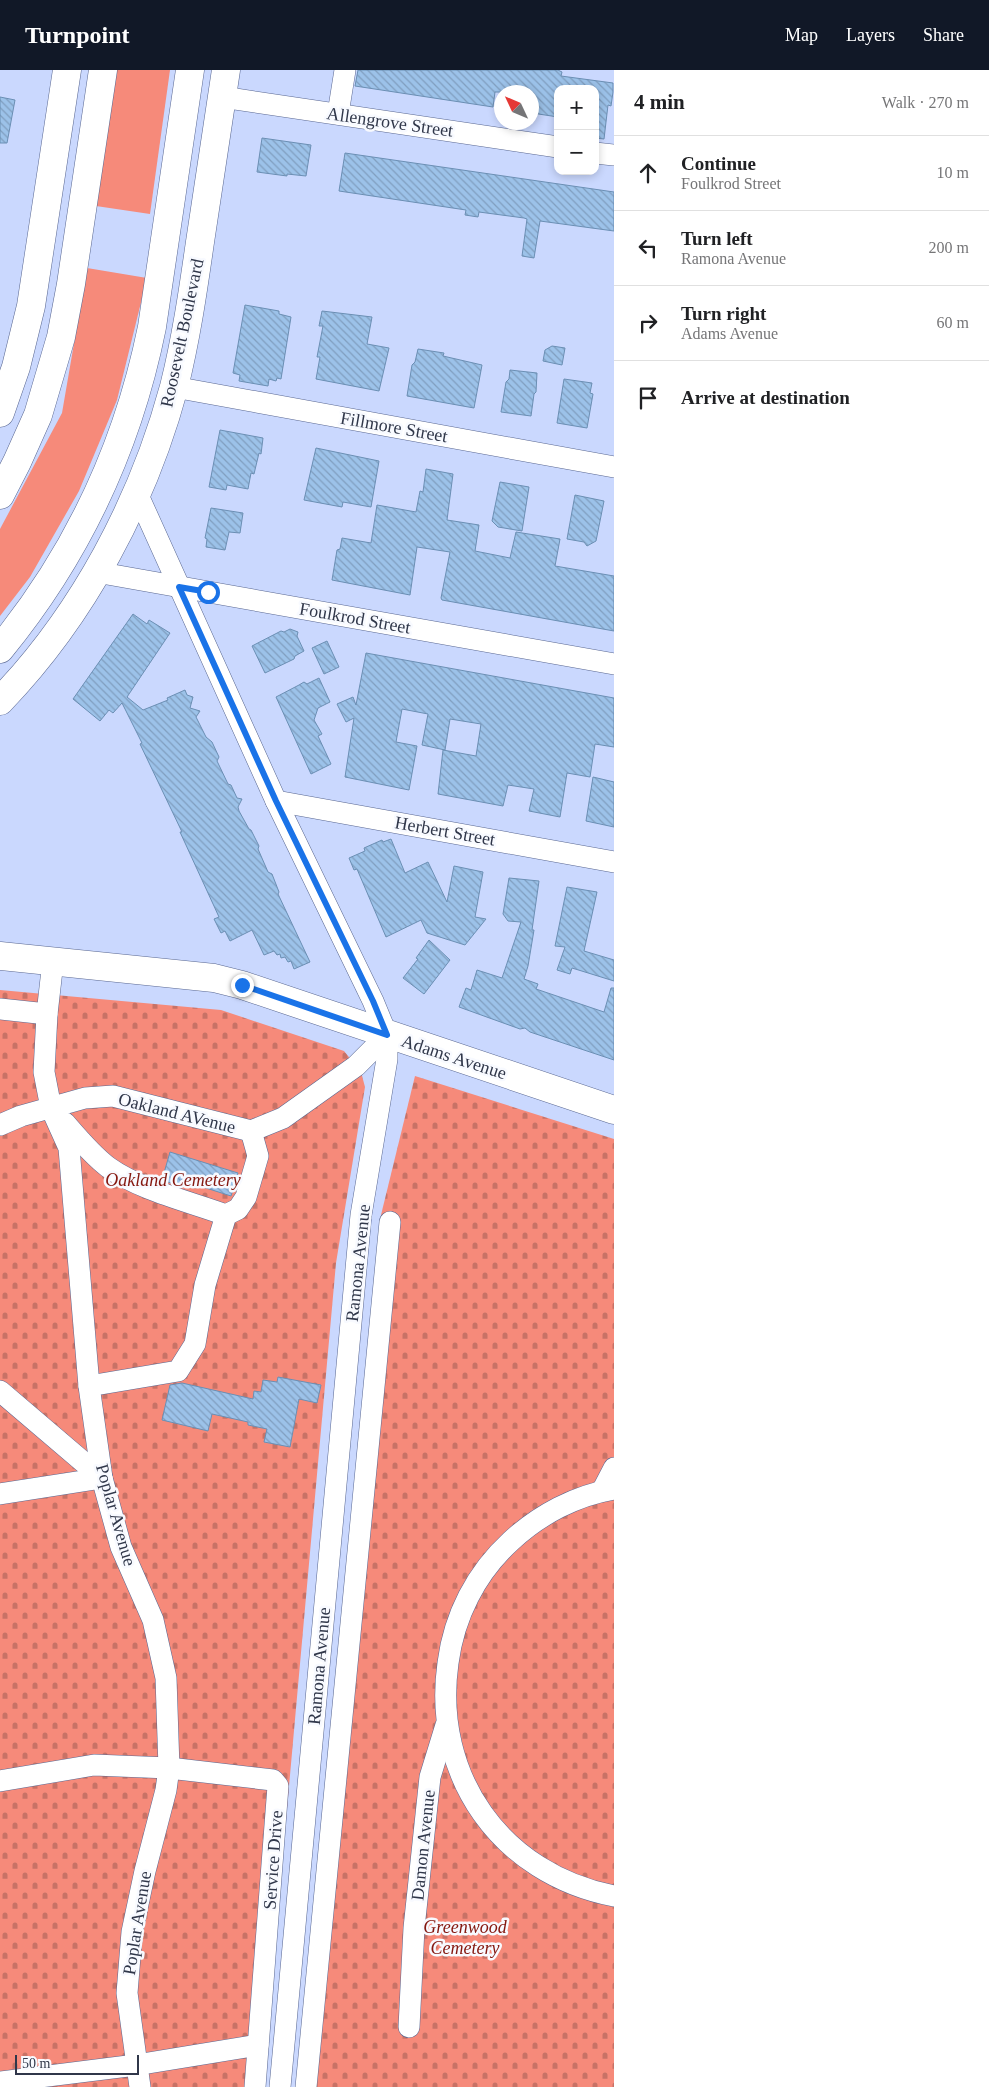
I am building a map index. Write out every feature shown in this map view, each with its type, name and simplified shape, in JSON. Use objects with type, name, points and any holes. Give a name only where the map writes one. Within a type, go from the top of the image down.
[{"type":"main road","points":[[0,413],[5,383],[26,329],[67,70]]},
{"type":"main road","points":[[0,495],[29,437],[46,391],[61,337],[75,260],[103,70]]},
{"type":"main road","name":"Roosevelt Boulevard","points":[[0,649],[36,602],[68,552],[108,471],[129,417],[146,357],[190,70]]},
{"type":"main road","name":"Roosevelt Boulevard","points":[[0,701],[46,647],[96,572],[137,493],[157,440],[174,388],[187,330],[226,70]]},
{"type":"main road","name":"Adams Avenue","points":[[0,956],[214,978],[242,985],[378,1044],[614,1110]]},
{"type":"street","points":[[338,114],[345,70]]},
{"type":"street","name":"Allengrove Street","points":[[222,97],[554,146]]},
{"type":"street","points":[[599,153],[614,155]]},
{"type":"street","name":"Fillmore Street","points":[[174,388],[614,467]]},
{"type":"street","name":"Ramona Avenue","points":[[137,493],[276,801],[373,1001],[378,1044],[387,1059],[361,1215],[280,2087]]},
{"type":"street","name":"Foulkrod Street","points":[[96,572],[614,664]]},
{"type":"street","name":"Herbert Street","points":[[276,801],[614,862]]},
{"type":"street","name":"Poplar Avenue","points":[[53,961],[47,1014],[44,1072],[51,1108],[69,1148],[89,1386],[102,1478],[121,1547],[153,1620],[166,1678],[169,1768],[166,1790],[145,1871],[132,1932],[127,1993],[140,2087]]},
{"type":"street","points":[[0,1009],[47,1014]]},
{"type":"street","name":"Oakland AVenue","points":[[0,1126],[20,1116],[85,1098],[113,1096],[251,1131],[283,1118],[356,1066],[378,1044]]},
{"type":"street","points":[[51,1108],[89,1150],[109,1167],[139,1184],[226,1214],[238,1209],[246,1197],[258,1156],[251,1131]]},
{"type":"street","points":[[89,1386],[178,1370],[195,1344],[205,1285],[226,1214]]},
{"type":"street","points":[[306,2087],[385,1254],[390,1222]]},
{"type":"street","points":[[0,1391],[102,1478]]},
{"type":"street","points":[[614,1468],[608,1490],[568,1503],[537,1520],[500,1550],[482,1573],[467,1598],[451,1638],[444,1702],[446,1725],[454,1757],[466,1787],[489,1823],[506,1842],[532,1863],[562,1880],[594,1892],[614,1896]]},
{"type":"street","points":[[0,1494],[102,1478]]},
{"type":"street","name":"Damon Avenue","points":[[409,2027],[414,1928],[430,1777],[446,1725]]},
{"type":"street","name":"Service Drive","points":[[0,1781],[94,1765],[169,1768],[273,1780],[278,1786],[255,2087]]},
{"type":"street","points":[[1,2079],[136,2064],[258,2045]]},
{"type":"green space","points":[[116,70],[170,70],[150,214],[96,206]]},
{"type":"green space","points":[[87,268],[147,278],[117,400],[79,491],[30,577],[0,616],[0,529],[62,413]]},
{"type":"green space","name":"Oakland Cemetery","points":[[0,990],[221,1010],[344,1051],[361,1072],[365,1087],[336,1263],[262,2087],[0,2087]]},
{"type":"green space","name":"Greenwood Cemetery","points":[[415,1076],[614,1139],[614,2087],[302,2087],[381,1215]]},
{"type":"building","points":[[358,70],[558,70],[562,72],[561,76],[613,83],[613,92],[611,106],[608,105],[604,139],[599,138],[599,85],[554,85],[554,116],[539,114],[539,85],[494,85],[493,107],[355,86]]},
{"type":"building","points":[[0,97],[15,100],[7,143],[0,143]]},
{"type":"building","points":[[262,138],[311,145],[306,176],[287,174],[287,176],[257,172]]},
{"type":"building","points":[[345,153],[614,192],[614,231],[540,221],[534,258],[522,256],[527,219],[479,212],[478,217],[465,215],[466,210],[339,191]]},
{"type":"building","points":[[245,305],[279,311],[279,314],[291,317],[281,379],[277,378],[276,381],[269,379],[268,386],[239,381],[240,375],[233,373]]},
{"type":"building","points":[[322,311],[372,317],[367,344],[389,348],[379,391],[316,379],[320,357],[317,357],[323,326],[319,326]]},
{"type":"building","points":[[552,346],[565,348],[562,365],[543,361],[545,350]]},
{"type":"building","points":[[418,349],[444,353],[443,356],[482,365],[474,408],[407,396],[412,365],[415,362]]},
{"type":"building","points":[[510,370],[537,373],[536,392],[534,394],[531,416],[501,412]]},
{"type":"building","points":[[564,379],[592,383],[590,393],[593,394],[587,428],[557,423]]},
{"type":"building","points":[[220,430],[263,438],[261,454],[259,453],[254,474],[251,473],[248,489],[227,485],[226,490],[209,487]]},
{"type":"building","points":[[316,448],[379,461],[371,507],[343,502],[342,507],[304,500]]},
{"type":"building","points":[[426,469],[453,474],[447,520],[479,525],[475,551],[510,558],[516,532],[560,539],[555,566],[614,576],[614,631],[442,600],[450,552],[417,547],[410,595],[332,580],[337,550],[340,549],[342,538],[371,543],[377,505],[416,512],[420,491],[423,492]]},
{"type":"building","points":[[500,482],[529,487],[522,531],[498,527],[492,521]]},
{"type":"building","points":[[575,495],[604,501],[596,541],[587,546],[584,542],[567,539]]},
{"type":"building","points":[[211,508],[243,513],[240,533],[229,532],[225,550],[206,547],[207,539],[205,538]]},
{"type":"building","points":[[133,614],[147,624],[149,620],[170,633],[127,697],[143,710],[168,700],[167,698],[185,690],[187,695],[193,697],[190,708],[200,711],[196,717],[206,737],[212,742],[219,757],[217,761],[237,798],[242,799],[238,807],[239,811],[259,846],[258,849],[268,872],[272,874],[279,892],[278,894],[310,962],[294,969],[291,961],[288,962],[285,957],[281,958],[280,954],[277,955],[274,951],[264,955],[252,930],[230,941],[225,931],[221,933],[214,919],[219,917],[180,832],[182,832],[140,744],[142,743],[122,703],[113,713],[109,710],[100,721],[73,699]]},
{"type":"building","points":[[290,629],[298,632],[297,636],[304,651],[295,656],[294,659],[265,673],[252,646],[281,631],[284,632]]},
{"type":"building","points":[[327,641],[339,667],[324,674],[312,648]]},
{"type":"building","points":[[366,653],[614,698],[614,747],[595,744],[590,777],[567,773],[560,817],[529,811],[534,789],[508,785],[503,806],[438,794],[443,750],[476,756],[481,724],[450,719],[445,750],[422,745],[428,714],[402,709],[396,742],[417,746],[409,790],[345,777],[354,718],[346,722],[337,704],[353,697],[356,705]]},
{"type":"building","points":[[319,678],[330,702],[318,708],[314,720],[322,734],[318,736],[331,764],[311,774],[276,697],[304,682],[307,684]]},
{"type":"building","points":[[593,777],[614,782],[614,827],[586,821]]},
{"type":"building","points":[[391,839],[405,873],[428,862],[447,902],[454,866],[483,872],[475,917],[486,919],[465,945],[427,933],[421,920],[386,937],[357,869],[354,870],[349,858],[365,851],[364,848],[382,840],[383,842]]},
{"type":"building","points":[[509,878],[539,881],[532,930],[534,930],[524,979],[538,984],[536,989],[604,1012],[611,988],[614,988],[614,1060],[459,1007],[466,988],[471,990],[477,970],[502,978],[521,922],[508,921],[503,914]]},
{"type":"building","points":[[567,887],[597,892],[584,951],[614,960],[614,981],[572,968],[570,974],[557,970],[565,947],[555,946]]},
{"type":"building","points":[[429,940],[450,960],[424,994],[403,978],[418,959],[416,958]]},
{"type":"building","points":[[170,1152],[238,1173],[231,1196],[181,1180],[179,1186],[162,1180]]},
{"type":"building","points":[[278,1377],[321,1385],[317,1403],[299,1399],[290,1447],[264,1442],[267,1429],[248,1425],[248,1422],[212,1414],[208,1431],[162,1420],[170,1385],[182,1383],[253,1399],[254,1391],[261,1392],[263,1380],[277,1382]]},
{"type":"route","points":[[208,592],[179,587],[276,801],[373,1001],[387,1035],[242,985]]}]
